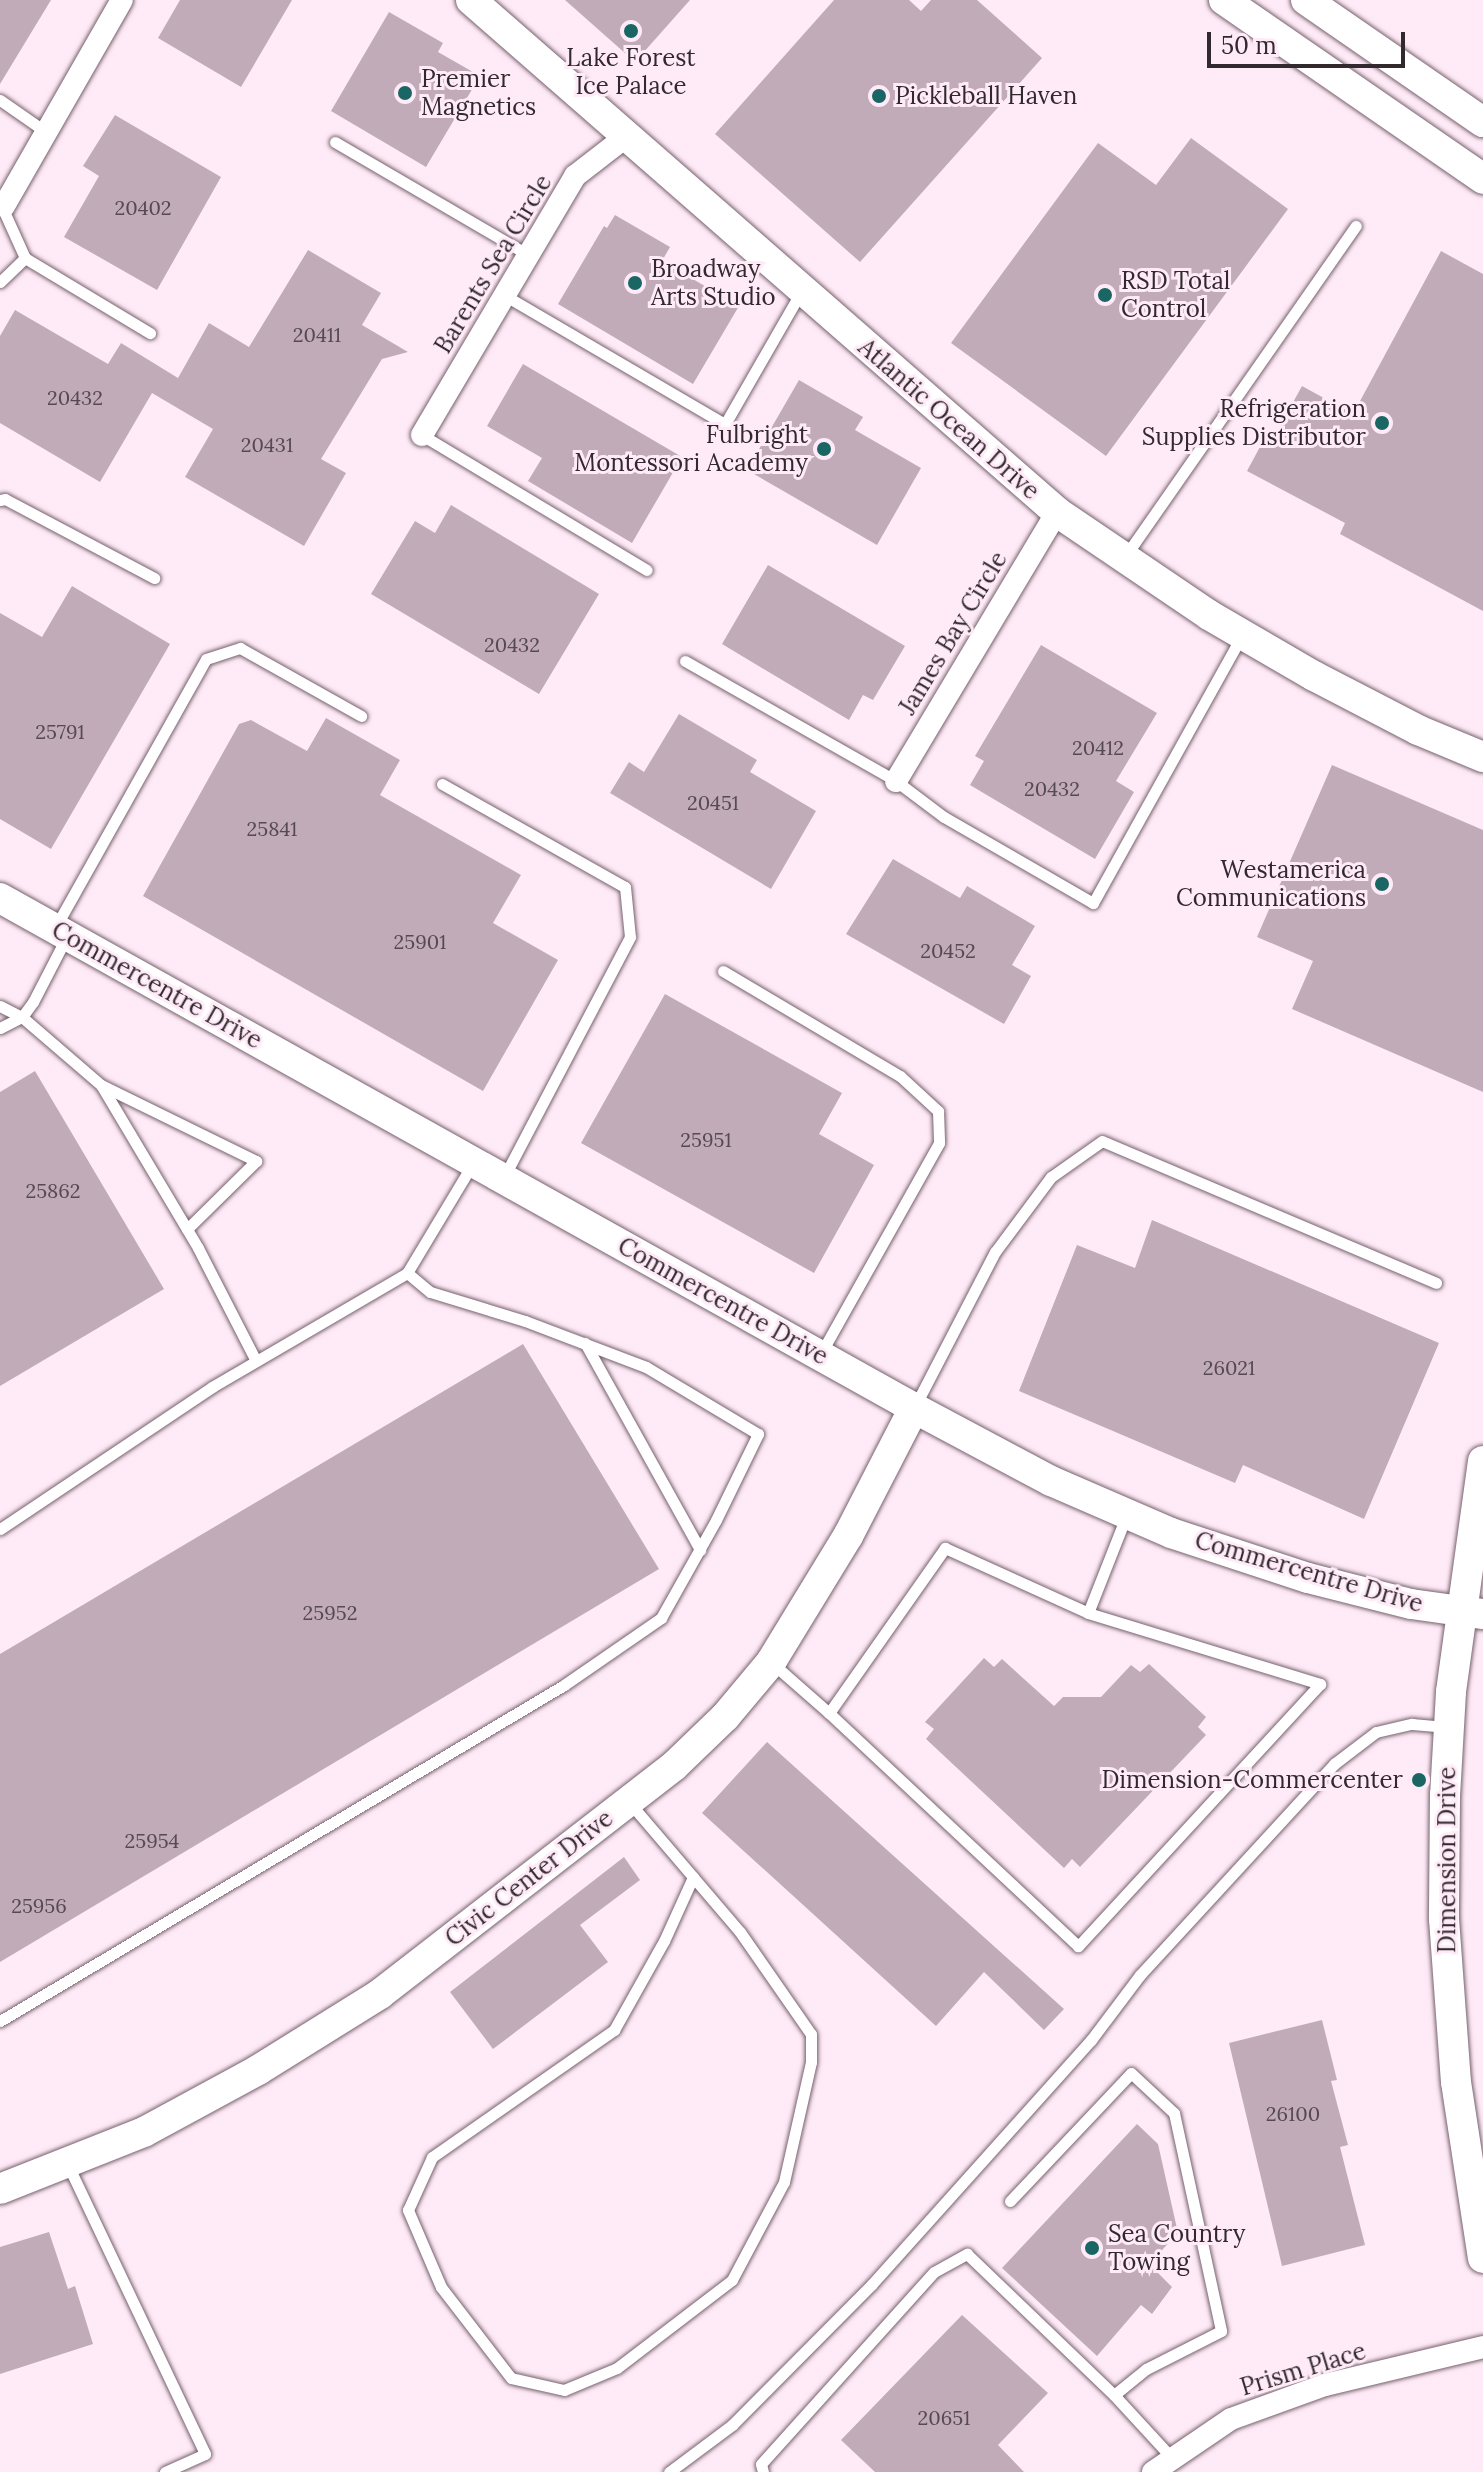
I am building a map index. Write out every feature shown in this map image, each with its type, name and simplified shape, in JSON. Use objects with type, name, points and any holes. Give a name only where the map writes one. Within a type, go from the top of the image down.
[{"type":"street","points":[[2,206],[122,0]]},
{"type":"street","name":"Atlantic Ocean Drive","points":[[471,0],[1057,512],[1242,634],[1370,707],[1483,757]]},
{"type":"street","points":[[1224,0],[1483,179]]},
{"type":"street","points":[[1306,0],[1483,122]]},
{"type":"street","name":"Barents Sea Circle","points":[[422,435],[575,176],[628,135]]},
{"type":"street","name":"James Bay Circle","points":[[896,781],[1057,512]]},
{"type":"street","name":"Commercentre Drive","points":[[0,898],[820,1356],[1051,1481],[1171,1533],[1308,1578],[1472,1613]]},
{"type":"street","name":"Civic Center Drive","points":[[0,2189],[144,2132],[258,2070],[380,1994],[684,1756],[725,1717],[771,1662],[848,1536],[914,1408]]},
{"type":"street","name":"Dimension Drive","points":[[1483,1461],[1472,1613],[1449,1727],[1444,1919],[1456,2082],[1483,2258]]},
{"type":"street","name":"Prism Place","points":[[1153,2472],[1231,2419],[1313,2389],[1483,2347]]},
{"type":"lane","points":[[0,100],[46,132]]},
{"type":"lane","points":[[335,142],[528,255]]},
{"type":"lane","points":[[2,206],[25,258],[150,333]]},
{"type":"lane","points":[[1124,558],[1356,226]]},
{"type":"lane","points":[[0,282],[25,258]]},
{"type":"lane","points":[[504,295],[725,424],[802,290]]},
{"type":"lane","points":[[422,435],[647,570]]},
{"type":"lane","points":[[0,500],[5,499],[154,578]]},
{"type":"lane","points":[[685,661],[896,781],[944,817],[1093,903],[1242,634]]},
{"type":"lane","points":[[0,1028],[22,1017],[61,932],[206,659],[240,648],[361,716]]},
{"type":"lane","points":[[442,784],[625,887],[630,937],[503,1178]]},
{"type":"lane","points":[[723,971],[900,1076],[938,1111],[939,1143],[820,1356]]},
{"type":"lane","points":[[0,1006],[22,1017],[101,1085],[256,1161],[187,1229]]},
{"type":"lane","points":[[101,1085],[187,1229],[256,1361]]},
{"type":"lane","points":[[914,1408],[995,1252],[1051,1177],[1102,1141],[1436,1283]]},
{"type":"lane","points":[[0,1529],[256,1361],[407,1273],[474,1162]]},
{"type":"lane","points":[[0,2021],[564,1685],[661,1618],[700,1550],[758,1434],[646,1367],[585,1343],[430,1292],[407,1273]]},
{"type":"lane","points":[[585,1343],[700,1550]]},
{"type":"lane","points":[[1088,1613],[1128,1514]]},
{"type":"lane","points":[[771,1662],[1078,1946],[1320,1684],[1088,1613],[945,1548],[829,1713]]},
{"type":"lane","points":[[669,2472],[732,2425],[872,2284],[1091,2040],[1140,1975],[1334,1764],[1376,1732],[1412,1724],[1449,1727]]},
{"type":"lane","points":[[629,1802],[740,1932],[811,2034],[811,2062],[784,2182],[732,2280],[617,2368],[564,2390],[511,2378],[441,2287],[408,2210],[432,2157],[614,2030],[664,1941],[693,1877]]},
{"type":"lane","points":[[1010,2201],[1131,2073],[1174,2113],[1221,2331],[1146,2369],[1114,2395]]},
{"type":"lane","points":[[67,2163],[205,2454],[165,2472]]},
{"type":"lane","points":[[763,2472],[761,2464],[934,2272],[967,2254],[1114,2395],[1172,2458]]},
{"type":"building","points":[[0,0],[51,0],[0,84]]},
{"type":"building","points":[[180,0],[292,0],[241,87],[158,38]]},
{"type":"building","name":"Lake Forest Ice Palace","points":[[565,0],[690,0],[635,62]]},
{"type":"building","name":"Pickleball Haven","points":[[834,0],[909,0],[921,11],[931,0],[977,0],[1042,58],[860,262],[715,134]]},
{"type":"building","name":"Premier Magnetics","points":[[389,12],[443,43],[438,52],[480,76],[426,167],[331,111]]},
{"type":"building","points":[[115,115],[221,177],[157,290],[64,237],[99,176],[83,166]]},
{"type":"building","name":"RSD Total Control","points":[[1191,138],[1288,209],[1106,456],[951,343],[1098,143],[1156,185]]},
{"type":"building","name":"Broadway Arts Studio","points":[[615,215],[670,247],[662,261],[739,306],[693,384],[558,304],[604,226],[607,228]]},
{"type":"building","points":[[308,250],[381,293],[362,325],[408,352],[382,359],[321,459],[346,473],[304,546],[185,477],[213,429],[152,393],[100,482],[0,423],[0,336],[15,310],[108,364],[121,343],[178,378],[209,323],[249,347]]},
{"type":"building","name":"Refrigeration Supplies Distributor","points":[[1441,251],[1483,274],[1483,611],[1340,534],[1345,523],[1247,471],[1268,432],[1275,435],[1302,386],[1353,414]]},
{"type":"building","points":[[523,364],[682,457],[632,543],[528,481],[542,458],[487,426]]},
{"type":"building","name":"Fulbright Montessori Academy","points":[[799,380],[863,417],[855,430],[921,468],[877,545],[747,470]]},
{"type":"building","points":[[451,505],[599,594],[539,694],[371,594],[415,521],[435,533]]},
{"type":"building","points":[[768,565],[905,646],[873,700],[863,695],[849,720],[722,644]]},
{"type":"building","points":[[72,586],[170,644],[51,849],[0,819],[0,613],[42,637]]},
{"type":"building","points":[[1041,645],[1157,713],[1116,781],[1134,792],[1095,859],[970,785],[984,761],[975,756]]},
{"type":"building","points":[[679,714],[757,760],[750,772],[816,811],[771,889],[610,793],[629,762],[644,772]]},
{"type":"building","points":[[326,718],[400,760],[380,795],[521,875],[493,923],[558,960],[483,1091],[143,896],[239,724],[251,720],[307,751]]},
{"type":"building","name":"Westamerica Communications","points":[[1332,765],[1483,830],[1483,1092],[1292,1009],[1313,961],[1257,937]]},
{"type":"building","points":[[893,859],[960,898],[967,886],[1035,926],[1012,965],[1031,976],[1004,1024],[846,934]]},
{"type":"building","points":[[665,994],[842,1093],[819,1134],[874,1165],[814,1273],[581,1143]]},
{"type":"building","points":[[35,1071],[164,1289],[0,1386],[0,1092]]},
{"type":"building","points":[[1152,1220],[1439,1343],[1364,1519],[1243,1465],[1235,1483],[1019,1391],[1077,1245],[1135,1268]]},
{"type":"building","points":[[523,1344],[659,1569],[0,1962],[0,1654]]},
{"type":"building","points":[[984,1658],[994,1667],[1002,1659],[1054,1706],[1063,1697],[1101,1697],[1131,1665],[1140,1672],[1149,1664],[1206,1717],[1198,1727],[1206,1735],[1080,1867],[1072,1859],[1064,1868],[926,1739],[934,1729],[925,1722]]},
{"type":"building","points":[[767,1742],[1064,2009],[1044,2030],[984,1972],[936,2026],[702,1813]]},
{"type":"building","points":[[624,1857],[640,1880],[580,1925],[608,1962],[493,2049],[450,1992]]},
{"type":"building","points":[[1322,2020],[1337,2080],[1331,2081],[1348,2145],[1340,2147],[1365,2245],[1282,2266],[1229,2043]]},
{"type":"building","name":"Sea Country Towing","points":[[1137,2124],[1158,2144],[1178,2233],[1149,2264],[1172,2287],[1152,2314],[1141,2305],[1097,2356],[1002,2268]]},
{"type":"building","points":[[49,2232],[68,2289],[75,2286],[93,2344],[0,2374],[0,2247]]},
{"type":"building","points":[[962,2315],[1048,2393],[998,2445],[1024,2472],[875,2472],[841,2440]]},
{"type":"place","name":"Lake Forest Ice Palace","points":[[631,31]]},
{"type":"place","name":"Premier Magnetics","points":[[405,93]]},
{"type":"place","name":"Pickleball Haven","points":[[879,96]]},
{"type":"place","name":"Broadway Arts Studio","points":[[635,283]]},
{"type":"place","name":"RSD Total Control","points":[[1105,295]]},
{"type":"place","name":"Refrigeration Supplies Distributor","points":[[1382,423]]},
{"type":"place","name":"Fulbright Montessori Academy","points":[[824,449]]},
{"type":"place","name":"Westamerica Communications","points":[[1382,884]]},
{"type":"place","name":"Dimension-Commercenter","points":[[1419,1780]]},
{"type":"place","name":"Sea Country Towing","points":[[1092,2248]]}]
